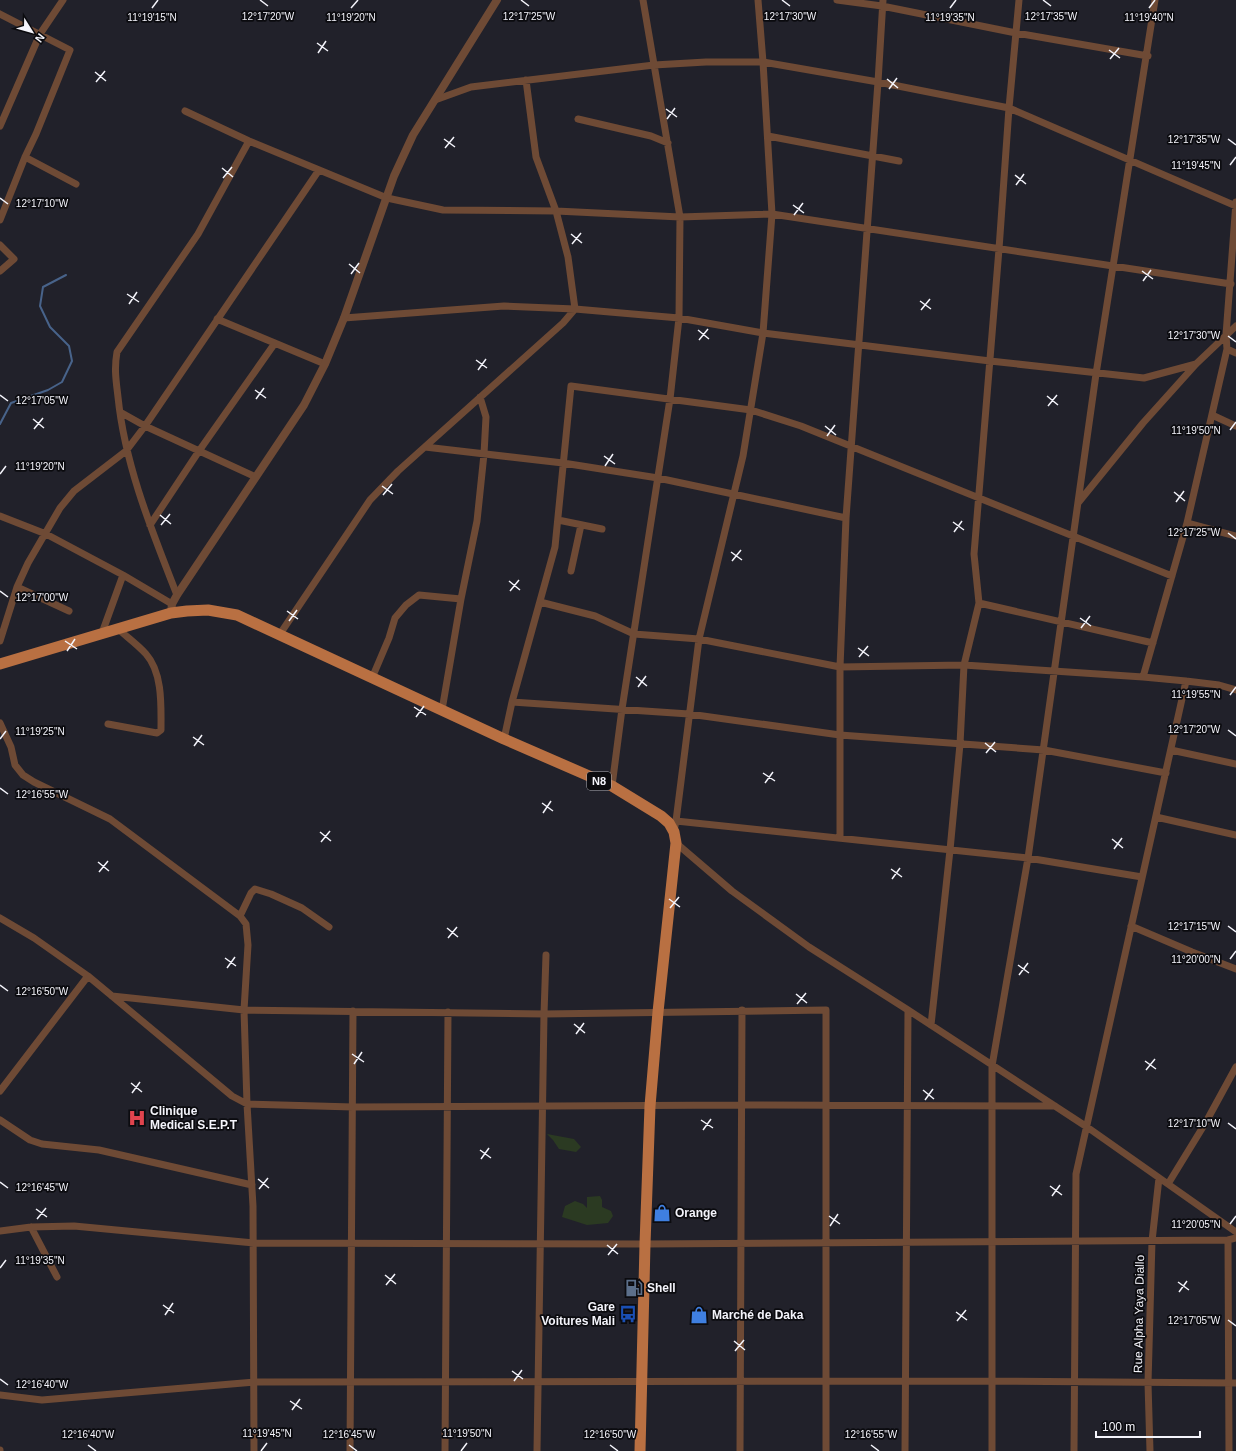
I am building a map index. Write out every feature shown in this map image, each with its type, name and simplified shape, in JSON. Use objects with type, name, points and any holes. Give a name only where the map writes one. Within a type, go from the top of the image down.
[{"type":"main road","name":"N8","points":[[0,664],[118,629],[172,609],[187,611],[208,610],[237,615],[504,739],[612,786],[675,826],[676,843],[658,1012],[650,1106],[640,1451]]},
{"type":"street","points":[[0,126],[40,34],[63,0]]},
{"type":"street","points":[[0,516],[46,534],[123,575],[172,609],[177,595],[304,405],[325,364],[344,318],[394,176],[413,135],[497,0]]},
{"type":"street","points":[[612,786],[622,709],[670,399],[679,318],[680,217],[642,0]]},
{"type":"street","points":[[758,0],[772,214],[763,332],[743,456],[699,639],[675,826],[840,838],[1028,858],[1142,877]]},
{"type":"street","points":[[837,0],[882,3],[1016,33],[1148,56]]},
{"type":"street","points":[[931,1025],[960,744],[964,665],[979,603],[974,554],[1009,108],[1020,0]]},
{"type":"street","points":[[992,1451],[992,1066],[1028,858],[1096,374],[1148,56],[1155,0]]},
{"type":"street","points":[[840,838],[840,667],[846,518],[878,82],[882,3]]},
{"type":"street","points":[[0,14],[70,50],[0,220]]},
{"type":"street","points":[[435,100],[471,87],[654,65],[706,62],[763,62],[878,82],[1009,108],[1236,204],[1226,335],[1228,349],[1187,523],[1143,677]]},
{"type":"street","points":[[280,634],[370,500],[398,470],[563,323],[575,309],[568,257],[556,211],[536,158],[526,80]]},
{"type":"street","points":[[185,111],[249,141],[386,198],[443,210],[556,211],[680,217],[772,214],[1231,284]]},
{"type":"street","points":[[578,119],[651,136],[668,143]]},
{"type":"street","points":[[768,136],[899,161]]},
{"type":"street","points":[[177,595],[150,525],[126,451],[115,366],[117,352],[198,234],[249,141]]},
{"type":"street","points":[[25,157],[76,184]]},
{"type":"street","points":[[0,641],[17,587],[28,563],[60,508],[74,491],[126,451],[145,426],[319,170]]},
{"type":"street","points":[[0,245],[14,259],[0,271]]},
{"type":"street","points":[[344,318],[504,306],[575,309],[679,318],[763,332],[859,345],[1096,374],[1144,378],[1196,364]]},
{"type":"street","points":[[217,319],[325,364]]},
{"type":"street","points":[[1078,503],[1143,422],[1196,364],[1236,326]]},
{"type":"street","points":[[150,525],[199,451],[275,343]]},
{"type":"street","points":[[1228,349],[1236,353]]},
{"type":"street","points":[[504,739],[512,702],[555,547],[571,386],[751,410],[801,426],[1172,576]]},
{"type":"street","points":[[442,710],[461,599],[477,521],[486,417],[480,397]]},
{"type":"street","points":[[120,412],[145,426],[256,477]]},
{"type":"street","points":[[1212,414],[1236,426]]},
{"type":"street","points":[[425,447],[563,463],[658,478],[846,518]]},
{"type":"street","points":[[558,520],[602,529]]},
{"type":"street","points":[[1187,523],[1236,536]]},
{"type":"street","points":[[571,571],[582,525]]},
{"type":"street","points":[[102,633],[123,575]]},
{"type":"street","points":[[17,587],[69,611]]},
{"type":"street","points":[[372,678],[389,638],[395,618],[410,601],[418,595],[461,599]]},
{"type":"street","points":[[540,602],[595,616],[634,634],[699,639],[840,667],[964,665],[1143,677],[1219,685],[1236,690]]},
{"type":"street","points":[[979,603],[1153,643]]},
{"type":"street","points":[[108,724],[157,733],[161,730],[159,684],[153,665],[147,655],[118,629]]},
{"type":"street","points":[[1074,1451],[1076,1174],[1186,681]]},
{"type":"street","points":[[512,702],[690,714],[840,735],[1044,750],[1166,773]]},
{"type":"street","points":[[0,724],[11,746],[15,765],[23,775],[34,782],[110,819],[240,916],[246,924],[248,945],[244,1010],[254,1243],[254,1451]]},
{"type":"street","points":[[1171,750],[1236,764]]},
{"type":"street","points":[[1156,817],[1236,835]]},
{"type":"street","points":[[676,843],[732,891],[809,946],[1087,1127],[1236,1232]]},
{"type":"street","points":[[240,916],[251,893],[255,889],[271,894],[302,908],[330,927]]},
{"type":"street","points":[[0,918],[34,938],[88,976],[232,1096],[247,1104],[353,1107],[742,1105],[1055,1106]]},
{"type":"street","points":[[1132,926],[1236,969]]},
{"type":"street","points":[[537,1451],[542,1106],[546,955]]},
{"type":"street","points":[[0,1091],[88,976]]},
{"type":"street","points":[[112,996],[244,1010],[544,1014],[826,1010],[826,1451]]},
{"type":"street","points":[[740,1451],[742,1010]]},
{"type":"street","points":[[905,1451],[908,1010]]},
{"type":"street","points":[[350,1451],[353,1011]]},
{"type":"street","points":[[444,1451],[448,1012]]},
{"type":"street","points":[[1168,1184],[1206,1122],[1236,1067]]},
{"type":"street","points":[[0,1120],[30,1140],[42,1144],[99,1150],[252,1185]]},
{"type":"street","name":"Rue Alpha Yaya Diallo","points":[[1150,1451],[1148,1383],[1152,1241],[1159,1178]]},
{"type":"street","points":[[0,1230],[31,1227],[74,1226],[254,1243],[741,1244],[1152,1241],[1228,1240],[1236,1238]]},
{"type":"street","points":[[31,1227],[56,1277]]},
{"type":"street","points":[[1228,1240],[1232,1383],[1229,1451]]},
{"type":"street","points":[[0,1396],[42,1400],[255,1382],[992,1381],[1232,1383]]},
{"type":"green space","points":[[547,1134],[574,1139],[581,1147],[576,1152],[559,1149]]},
{"type":"green space","points":[[600,1196],[602,1200],[602,1207],[611,1211],[613,1216],[608,1223],[587,1225],[562,1217],[565,1206],[575,1201],[583,1204],[587,1208],[587,1197]]},
{"type":"waterway","points":[[0,424],[11,403],[48,390],[62,382],[72,361],[69,346],[50,327],[40,306],[43,287],[66,275]]},
{"type":"place","name":"Clinique Medical S.E.P.T","points":[[137,1118]]},
{"type":"place","name":"Orange","points":[[662,1213]]},
{"type":"place","name":"Shell","points":[[634,1288]]},
{"type":"place","name":"Gare Voitures Mali","points":[[628,1314]]},
{"type":"place","name":"Marché de Daka","points":[[699,1315]]}]
